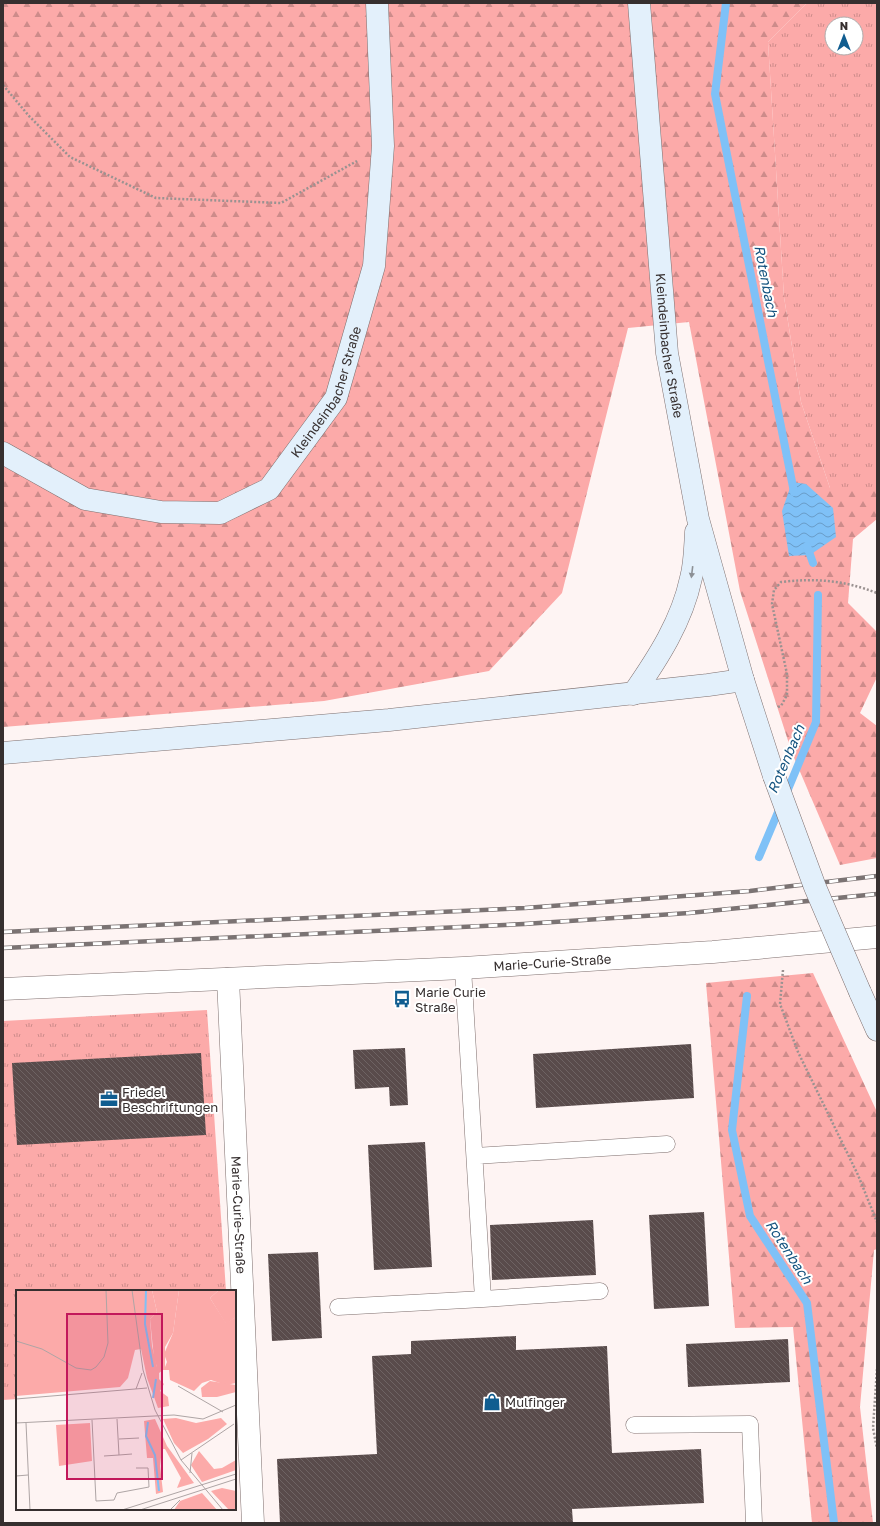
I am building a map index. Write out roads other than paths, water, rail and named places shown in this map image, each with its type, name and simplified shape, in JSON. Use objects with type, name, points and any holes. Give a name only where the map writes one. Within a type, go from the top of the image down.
[{"type":"street","name":"Kleindeinbacher Straße","points":[[3,454],[86,499],[161,512],[220,513],[269,489],[336,398],[374,266],[383,146],[376,3]]},
{"type":"street","name":"Kleindeinbacher Straße","points":[[639,3],[667,353],[698,519],[742,680],[774,776],[815,887],[877,1030]]},
{"type":"street","points":[[633,694],[659,656],[677,621],[691,578],[698,519]]},
{"type":"street","points":[[3,753],[389,720],[633,694],[742,680]]},
{"type":"street","name":"Marie-Curie-Straße","points":[[3,989],[463,968],[705,953],[877,937]]},
{"type":"street","name":"Marie-Curie-Straße","points":[[228,979],[253,1523]]},
{"type":"lane","points":[[463,968],[483,1299]]},
{"type":"lane","points":[[475,1156],[667,1144]]},
{"type":"lane","points":[[338,1307],[600,1291]]},
{"type":"lane","points":[[634,1425],[750,1424],[754,1523]]},
{"type":"water","points":[[792,482],[806,484],[833,508],[836,537],[810,555],[789,556],[782,511]]},
{"type":"waterway","name":"Rotenbach","points":[[726,3],[715,94],[794,492]]},
{"type":"waterway","name":"Rotenbach","points":[[807,546],[813,563]]},
{"type":"waterway","name":"Rotenbach","points":[[786,794],[816,722],[818,595]]},
{"type":"waterway","name":"Rotenbach","points":[[759,857],[781,805]]},
{"type":"waterway","name":"Rotenbach","points":[[747,996],[732,1130],[750,1216],[807,1303],[834,1523]]},
{"type":"railway","points":[[3,932],[525,908],[750,891],[877,876]]},
{"type":"railway","points":[[3,948],[524,924],[689,913],[877,894]]},
{"type":"place","name":"Marie Curie Straße","points":[[402,999]]},
{"type":"place","name":"Friedel Beschriftungen","points":[[109,1099]]},
{"type":"place","name":"Mulfinger","points":[[492,1402]]}]
